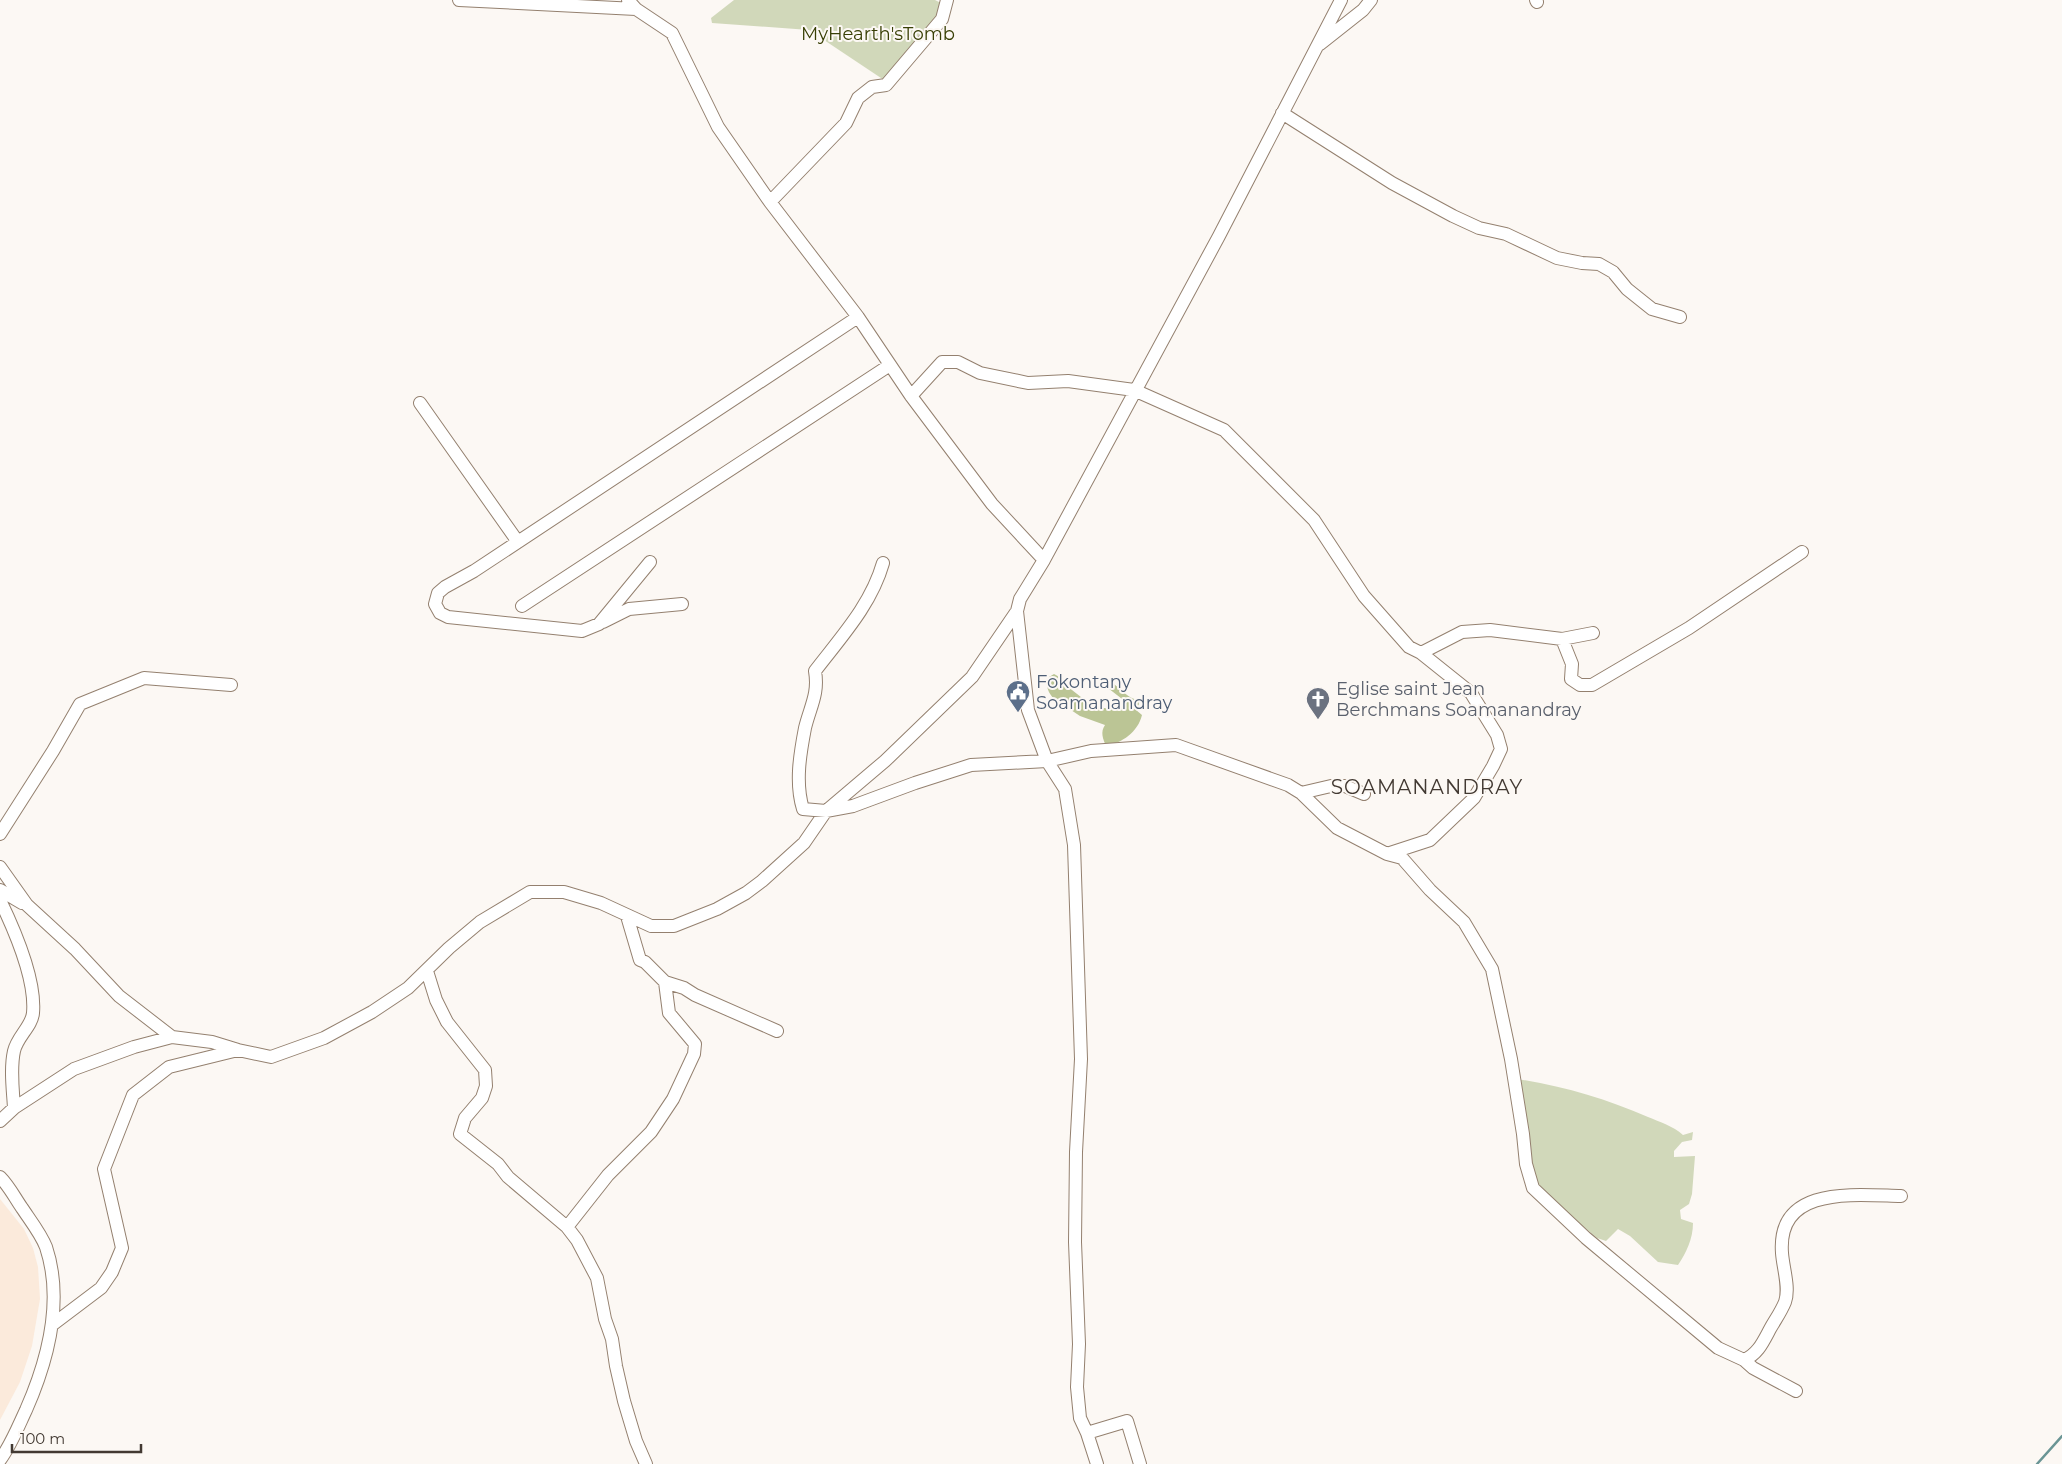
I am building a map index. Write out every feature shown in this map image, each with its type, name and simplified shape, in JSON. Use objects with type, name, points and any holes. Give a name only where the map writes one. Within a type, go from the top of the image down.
[{"type":"street","points":[[458,0],[632,4],[672,34],[718,127],[770,202],[858,317],[911,396],[992,504],[1044,560]]},
{"type":"street","points":[[770,202],[846,124],[858,98],[872,87],[886,85],[942,20],[947,0]]},
{"type":"street","points":[[0,1121],[14,1108],[74,1069],[134,1047],[172,1037],[212,1042],[271,1057],[324,1038],[372,1012],[408,988],[449,948],[480,922],[530,892],[564,892],[601,903],[652,926],[674,926],[717,909],[754,887],[804,843],[826,810],[885,761],[972,677],[1017,611],[1020,599],[1044,560],[1134,390],[1219,236],[1341,0]]},
{"type":"street","points":[[1316,48],[1363,10],[1371,0]]},
{"type":"street","points":[[1282,113],[1392,183],[1453,216],[1478,228],[1506,234],[1558,258],[1599,264],[1613,272],[1627,289],[1652,309],[1680,317]]},
{"type":"street","points":[[682,604],[629,609],[582,631],[448,617],[440,613],[435,604],[438,593],[858,317]]},
{"type":"street","points":[[911,396],[942,362],[958,362],[980,373],[1028,383],[1068,381],[1134,390],[1224,430],[1314,520],[1364,596],[1409,646],[1421,653],[1471,693],[1497,735],[1501,749],[1474,798],[1430,840],[1387,854]]},
{"type":"street","points":[[522,606],[890,365]]},
{"type":"street","points":[[420,403],[518,542]]},
{"type":"street","points":[[1562,639],[1572,664],[1571,679],[1580,685],[1592,685],[1689,628],[1802,552]]},
{"type":"street","points":[[599,624],[650,562]]},
{"type":"street","points":[[883,563],[879,578],[865,607],[815,671],[817,685],[805,728],[798,792],[803,809],[826,810],[853,806],[971,765],[1047,761],[1091,751],[1176,745],[1288,784],[1301,793],[1337,828],[1387,854],[1402,858],[1430,890],[1464,922],[1492,969],[1512,1068],[1526,1164],[1533,1188],[1586,1238],[1718,1348],[1744,1360],[1753,1368],[1796,1391]]},
{"type":"street","points":[[1017,611],[1028,710],[1047,761],[1065,789],[1074,845],[1081,1059],[1076,1152],[1075,1242],[1079,1344],[1077,1387],[1080,1418],[1097,1464]]},
{"type":"street","points":[[1421,653],[1462,632],[1490,630],[1562,639],[1593,633]]},
{"type":"street","points":[[0,834],[54,751],[80,704],[144,678],[231,685]]},
{"type":"street","points":[[1301,793],[1330,786],[1345,786],[1364,794]]},
{"type":"street","points":[[0,867],[27,905],[75,949],[119,996],[172,1037]]},
{"type":"street","points":[[0,890],[27,905]]},
{"type":"street","points":[[0,900],[19,940],[32,993],[33,1015],[14,1049],[14,1108]]},
{"type":"street","points":[[627,916],[640,960],[645,962],[665,982],[684,988],[694,995],[777,1031]]},
{"type":"street","points":[[427,971],[436,1000],[447,1022],[485,1070],[486,1086],[482,1098],[465,1118],[460,1134],[498,1164],[508,1177],[567,1227],[577,1240],[597,1278],[605,1319],[612,1339],[624,1401],[636,1441],[646,1464]]},
{"type":"street","points":[[567,1227],[608,1175],[651,1132],[673,1098],[694,1054],[695,1044],[669,1013],[665,982]]},
{"type":"street","points":[[52,1325],[102,1288],[112,1272],[122,1248],[104,1169],[133,1095],[169,1067],[238,1050]]},
{"type":"street","points":[[0,1177],[46,1246],[52,1282],[52,1325],[45,1359],[34,1392],[8,1448],[0,1460]]},
{"type":"street","points":[[1744,1360],[1760,1347],[1786,1301],[1781,1251],[1785,1223],[1795,1210],[1812,1200],[1853,1195],[1901,1196]]},
{"type":"street","points":[[1087,1433],[1127,1421],[1140,1464]]},
{"type":"shaded area","points":[[0,1199],[24,1229],[33,1248],[38,1267],[40,1299],[32,1346],[20,1382],[0,1420]]},
{"type":"green space","name":"MyHearth'sTomb","points":[[734,0],[935,0],[941,3],[939,17],[884,80],[809,30],[712,23],[711,18]]},
{"type":"green space","points":[[1054,674],[1089,702],[1102,708],[1116,709],[1123,707],[1126,702],[1104,685],[1109,681],[1128,696],[1138,701],[1139,704],[1136,710],[1142,715],[1137,727],[1128,736],[1106,746],[1102,733],[1105,725],[1080,716],[1065,706],[1062,707],[1052,697],[1048,690],[1047,682],[1049,677]]},
{"type":"green space","points":[[1517,1079],[1568,1089],[1600,1099],[1662,1123],[1683,1135],[1693,1132],[1692,1140],[1682,1142],[1674,1151],[1674,1157],[1695,1156],[1692,1194],[1689,1204],[1680,1210],[1681,1219],[1693,1223],[1693,1229],[1684,1256],[1678,1265],[1658,1262],[1630,1236],[1618,1229],[1606,1241],[1597,1238],[1538,1189],[1527,1155]]},
{"type":"waterway","points":[[2037,1464],[2062,1436]]},
{"type":"place","name":"Fokontany Soamanandray","points":[[1018,713]]},
{"type":"place","name":"Eglise saint Jean Berchmans Soamanandray","points":[[1318,720]]},
{"type":"district","name":"SOAMANANDRAY","points":[[1427,787]]}]
